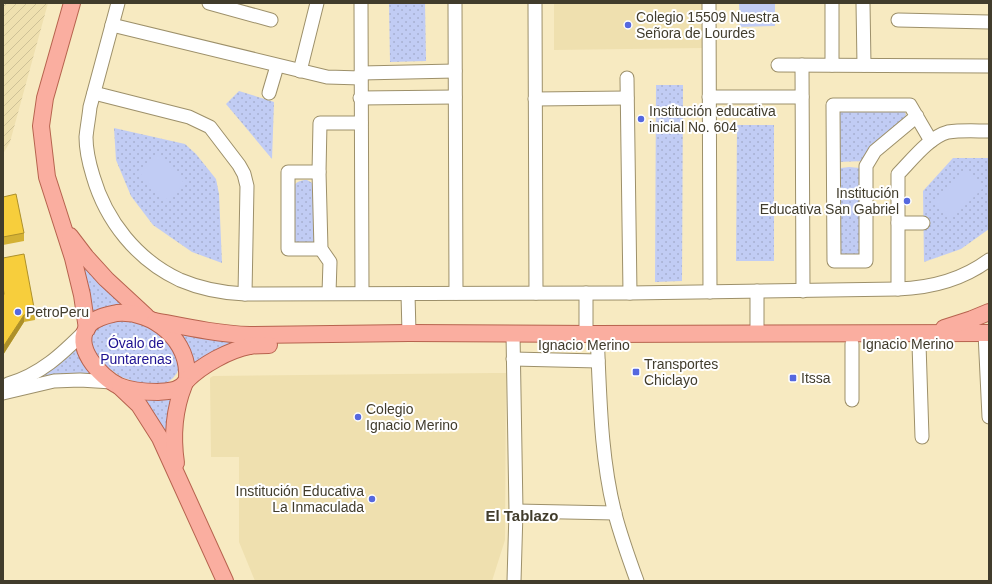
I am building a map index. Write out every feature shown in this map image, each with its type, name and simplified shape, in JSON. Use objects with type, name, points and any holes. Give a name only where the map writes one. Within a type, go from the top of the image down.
[{"type":"main road","points":[[72,3],[44,98],[41,126],[47,177],[78,275],[86,330],[84,341],[88,357],[100,372],[139,404],[147,415],[180,478],[225,581]]},
{"type":"main road","points":[[62,223],[86,257],[106,279],[171,335],[178,344],[187,362],[186,382],[178,401],[175,418],[174,450],[180,478]]},
{"type":"main road","points":[[923,339],[989,312]]},
{"type":"main road","points":[[86,330],[90,324],[97,319],[117,313],[131,313],[205,331],[236,335],[409,333],[514,346]]},
{"type":"main road","points":[[116,384],[131,389],[154,392],[176,390],[194,373],[221,357],[250,346],[409,344],[514,346],[595,343],[757,333],[923,339],[987,338]]},
{"type":"main road","name":"Ignacio Merino","points":[[595,343],[852,344],[923,339]]},
{"type":"street","points":[[118,3],[94,93],[88,123],[86,138],[87,153],[92,174],[102,203],[109,217],[132,245],[146,259],[180,280],[198,287],[215,291],[245,294],[630,293],[898,289],[928,287],[943,283],[973,270],[989,260]]},
{"type":"street","points":[[209,3],[271,20]]},
{"type":"street","points":[[300,71],[317,3]]},
{"type":"street","points":[[361,3],[360,123],[362,293]]},
{"type":"street","points":[[455,3],[456,293]]},
{"type":"street","points":[[535,3],[536,293]]},
{"type":"street","points":[[709,3],[710,292]]},
{"type":"street","points":[[832,3],[832,65]]},
{"type":"street","points":[[863,3],[864,65]]},
{"type":"street","points":[[898,20],[989,22]]},
{"type":"street","points":[[112,25],[327,77],[455,72]]},
{"type":"street","points":[[778,65],[989,66]]},
{"type":"street","points":[[802,65],[803,291]]},
{"type":"street","points":[[269,93],[277,66]]},
{"type":"street","points":[[627,78],[630,293]]},
{"type":"street","points":[[94,93],[189,117],[210,127],[244,174],[246,186],[245,294]]},
{"type":"street","points":[[360,98],[455,97]]},
{"type":"street","points":[[709,97],[802,97]]},
{"type":"street","points":[[535,99],[628,98]]},
{"type":"street","points":[[917,116],[875,150],[866,166],[866,261],[834,261],[834,105],[910,105],[917,116],[931,140]]},
{"type":"street","points":[[330,293],[330,262],[321,249],[319,172],[320,123],[360,123]]},
{"type":"street","points":[[898,289],[898,174],[931,140],[939,136],[948,132],[989,132]]},
{"type":"street","points":[[319,172],[288,172],[288,249],[321,249]]},
{"type":"street","points":[[898,223],[923,223]]},
{"type":"street","points":[[757,292],[757,333]]},
{"type":"street","points":[[586,293],[595,343],[606,464],[615,513],[637,581]]},
{"type":"street","points":[[408,294],[409,333]]},
{"type":"street","points":[[3,385],[18,381],[39,371],[66,350],[86,330]]},
{"type":"street","points":[[987,338],[989,417]]},
{"type":"street","points":[[922,437],[923,339]]},
{"type":"street","points":[[514,581],[516,512],[514,346],[595,343]]},
{"type":"street","points":[[852,344],[852,400]]},
{"type":"street","points":[[3,393],[54,381],[80,380],[116,384]]},
{"type":"street","points":[[516,512],[615,513]]},
{"type":"shaded area","points":[[3,3],[48,3],[10,142],[3,154]]},
{"type":"shaded area","name":"Colegio 15509 Nuestra Señora de Lourdes","points":[[554,3],[702,3],[702,48],[554,50]]},
{"type":"shaded area","points":[[506,373],[505,540],[492,581],[255,581],[239,542],[239,457],[211,457],[210,378],[213,376]]},
{"type":"green space","points":[[389,3],[425,3],[426,61],[390,62]]},
{"type":"green space","points":[[739,3],[775,3],[775,26],[740,27]]},
{"type":"green space","points":[[656,85],[683,85],[682,281],[655,282]]},
{"type":"green space","points":[[239,91],[274,102],[272,159],[226,104]]},
{"type":"green space","points":[[839,110],[905,111],[906,117],[864,161],[838,162]]},
{"type":"green space","points":[[737,125],[774,125],[774,261],[736,261]]},
{"type":"green space","points":[[114,128],[185,144],[196,154],[216,179],[219,194],[222,263],[192,252],[153,225],[131,196],[116,160]]},
{"type":"green space","points":[[159,153],[185,184],[164,201],[138,171]]},
{"type":"green space","points":[[953,158],[989,158],[989,229],[961,249],[924,262],[923,191]]},
{"type":"green space","points":[[841,168],[860,168],[862,256],[838,255],[838,171]]},
{"type":"green space","points":[[965,170],[983,188],[950,220],[932,202]]},
{"type":"green space","points":[[307,180],[314,184],[316,243],[291,243],[292,188],[298,182]]},
{"type":"green space","points":[[82,262],[126,305],[105,308],[91,313]]},
{"type":"green space","name":"Óvalo de Puntarenas","points":[[109,319],[143,322],[174,346],[179,367],[173,378],[168,382],[161,384],[142,384],[121,377],[103,364],[92,349],[91,336],[94,329]]},
{"type":"green space","points":[[181,332],[248,338],[193,369],[180,335]]},
{"type":"green space","points":[[78,341],[101,374],[39,379],[40,376]]},
{"type":"green space","points":[[138,395],[174,395],[169,446]]},
{"type":"building","points":[[16,194],[24,233],[3,237],[3,197]]},
{"type":"building","name":"PetroPeru","points":[[24,254],[35,313],[24,315],[3,347],[3,258]]},
{"type":"place","name":"Colegio 15509 Nuestra Señora de Lourdes","points":[[628,25]]},
{"type":"place","name":"Institución educativa inicial No. 604","points":[[641,119]]},
{"type":"place","name":"Institución Educativa San Gabriel","points":[[907,201]]},
{"type":"place","name":"PetroPeru","points":[[18,312]]},
{"type":"place","name":"Transportes Chiclayo","points":[[636,372]]},
{"type":"place","name":"Itssa","points":[[793,378]]},
{"type":"place","name":"Colegio Ignacio Merino","points":[[358,417]]},
{"type":"place","name":"Institución Educativa La Inmaculada","points":[[372,499]]},
{"type":"district","name":"El Tablazo","points":[[522,516]]}]
